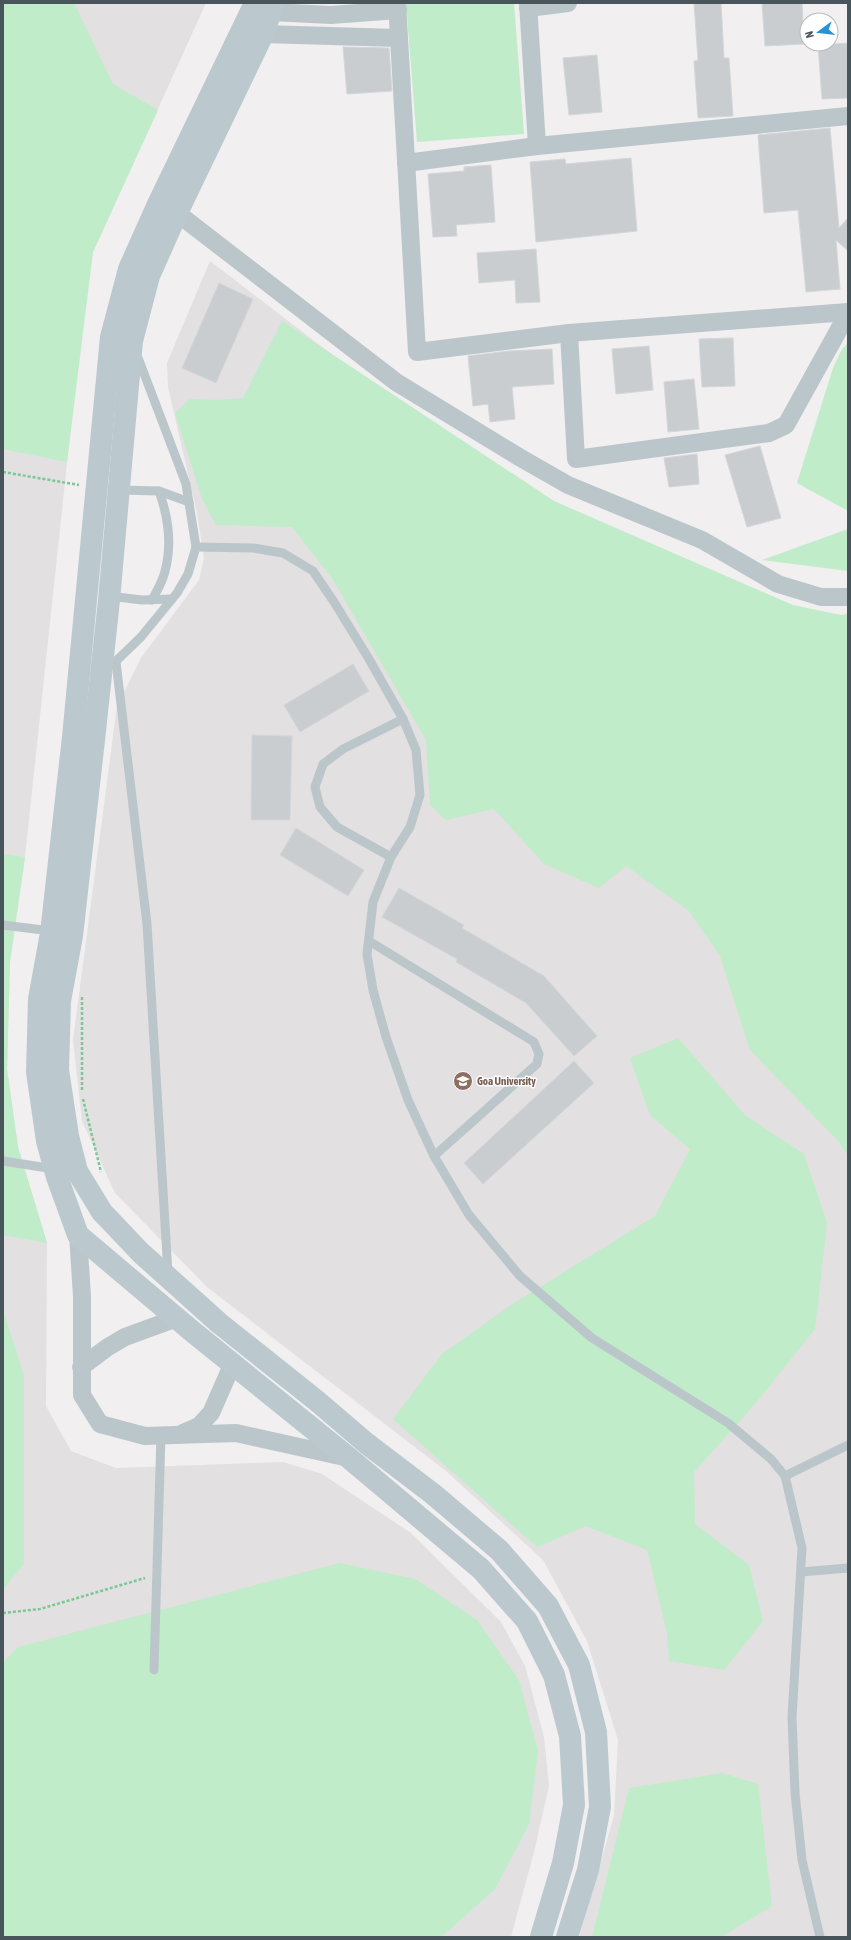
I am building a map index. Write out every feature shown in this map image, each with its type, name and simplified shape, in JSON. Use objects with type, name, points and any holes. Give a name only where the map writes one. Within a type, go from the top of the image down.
[{"type":"main road","points":[[267,6],[262,34],[177,212],[149,276],[132,341],[78,691],[59,919],[60,1001],[58,1070],[68,1136],[77,1171],[102,1212],[141,1253],[219,1323],[317,1401],[353,1433],[433,1494],[499,1550],[548,1606],[579,1665],[596,1732],[600,1807],[588,1870],[567,1937]]},
{"type":"main road","points":[[267,6],[158,204],[129,269],[111,337],[108,489],[108,668],[59,919],[39,999],[37,1072],[47,1141],[78,1235],[481,1569],[527,1621],[554,1675],[570,1736],[574,1805],[563,1863],[541,1937]]},
{"type":"main road","points":[[344,1454],[353,1433]]},
{"type":"street","points":[[537,146],[528,5],[568,3]]},
{"type":"street","points":[[267,6],[331,15],[397,6],[418,352],[569,333],[848,313]]},
{"type":"street","points":[[262,34],[398,38]]},
{"type":"street","points":[[406,163],[537,146],[848,116]]},
{"type":"street","points":[[177,212],[396,382],[519,457],[568,485],[702,540],[778,584],[821,597],[848,597]]},
{"type":"street","points":[[569,333],[576,459],[769,433],[786,425],[848,313]]},
{"type":"street","points":[[78,1235],[82,1296],[82,1395],[100,1424],[145,1436],[236,1433],[344,1454]]},
{"type":"street","points":[[81,1367],[124,1337],[177,1318]]},
{"type":"street","points":[[182,1434],[199,1426],[211,1413],[233,1363]]},
{"type":"lane","points":[[132,341],[186,484],[196,547],[188,574],[172,599],[141,638],[108,668],[146,924],[168,1278]]},
{"type":"lane","points":[[108,489],[159,491],[189,502]]},
{"type":"lane","points":[[152,600],[165,572],[168,556],[168,531],[165,508],[159,491]]},
{"type":"lane","points":[[196,547],[253,548],[283,553],[312,571],[334,602],[404,720],[416,750],[420,795],[410,827],[390,857],[373,902],[368,940],[368,954],[373,990],[386,1037],[408,1100],[434,1156],[469,1215],[520,1276],[592,1338],[728,1422],[771,1459],[785,1476],[802,1548],[792,1717],[795,1793],[802,1860],[820,1937]]},
{"type":"lane","points":[[109,596],[152,600],[172,599]]},
{"type":"lane","points":[[390,857],[337,827],[320,807],[315,787],[323,764],[342,749],[404,720]]},
{"type":"lane","points":[[3,925],[59,919]]},
{"type":"lane","points":[[368,940],[534,1042],[539,1054],[537,1064],[434,1156]]},
{"type":"lane","points":[[3,1161],[55,1169]]},
{"type":"lane","points":[[154,1670],[161,1435]]},
{"type":"lane","points":[[785,1476],[848,1445]]},
{"type":"lane","points":[[801,1572],[848,1568]]},
{"type":"path","points":[[3,472],[108,489]]},
{"type":"path","points":[[82,991],[82,1094],[102,1177]]},
{"type":"path","points":[[3,1613],[40,1609],[157,1574]]},
{"type":"shaded area","points":[[53,3],[206,3],[93,252],[78,360],[25,857],[10,962],[7,1069],[18,1147],[47,1243],[46,1406],[71,1451],[116,1468],[283,1462],[322,1474],[411,1533],[501,1622],[525,1666],[544,1737],[549,1786],[534,1852],[511,1937],[3,1937],[3,24]]},
{"type":"shaded area","name":"Goa University","points":[[210,261],[546,518],[848,1032],[848,1937],[579,1937],[614,1816],[618,1740],[587,1641],[543,1560],[446,1471],[207,1287],[115,1193],[82,1121],[73,1040],[117,706],[141,658],[199,580],[204,558],[197,513],[168,387],[167,363]]},
{"type":"green space","points":[[3,3],[74,3],[113,84],[158,110],[93,252],[67,462],[3,449]]},
{"type":"green space","points":[[406,3],[514,3],[524,134],[417,142]]},
{"type":"green space","points":[[282,321],[554,501],[793,605],[841,615],[848,614],[848,1156],[840,1143],[750,1050],[720,956],[689,911],[626,866],[599,888],[544,864],[494,809],[446,820],[430,805],[426,740],[333,580],[292,527],[216,525],[202,499],[175,413],[190,399],[218,400],[243,398]]},
{"type":"green space","points":[[848,343],[848,511],[797,483],[833,368],[842,349]]},
{"type":"green space","points":[[848,529],[848,571],[762,560]]},
{"type":"green space","points":[[3,854],[25,857],[10,962],[7,1069],[18,1147],[47,1243],[3,1235]]},
{"type":"green space","points":[[678,1038],[745,1115],[804,1154],[827,1223],[815,1329],[755,1404],[694,1472],[695,1524],[749,1565],[763,1621],[724,1670],[669,1661],[667,1633],[647,1550],[586,1526],[537,1547],[393,1419],[442,1354],[511,1305],[655,1216],[690,1149],[650,1115],[630,1058]]},
{"type":"green space","points":[[3,1310],[24,1376],[24,1563],[3,1590]]},
{"type":"green space","points":[[340,1563],[415,1579],[477,1620],[519,1680],[538,1751],[529,1824],[495,1889],[441,1937],[3,1937],[3,1663],[18,1647]]},
{"type":"green space","points":[[722,1773],[758,1784],[772,1906],[721,1937],[592,1937],[629,1788]]},
{"type":"building","points":[[694,3],[721,3],[724,58],[729,58],[733,116],[698,118],[694,61],[698,60]]},
{"type":"building","points":[[762,3],[802,3],[802,12],[799,12],[799,44],[765,46]]},
{"type":"building","points":[[848,43],[848,98],[822,99],[819,52],[839,52],[839,44]]},
{"type":"building","points":[[343,47],[389,48],[392,91],[347,94]]},
{"type":"building","points":[[597,55],[602,112],[569,115],[563,58]]},
{"type":"building","points":[[830,128],[839,228],[848,218],[848,251],[836,240],[840,289],[806,292],[798,210],[764,213],[758,135]]},
{"type":"building","points":[[631,158],[637,231],[536,242],[530,162],[565,159],[566,164]]},
{"type":"building","points":[[491,165],[495,222],[456,225],[457,236],[433,237],[428,174],[464,171],[464,167]]},
{"type":"building","points":[[536,249],[540,302],[516,303],[515,280],[479,283],[477,253]]},
{"type":"building","points":[[219,283],[253,299],[216,383],[182,368]]},
{"type":"building","points":[[733,338],[735,386],[702,387],[699,339]]},
{"type":"building","points":[[649,346],[653,390],[616,394],[612,349]]},
{"type":"building","points":[[552,349],[554,384],[512,387],[515,419],[490,422],[488,404],[473,406],[468,356],[509,351]]},
{"type":"building","points":[[694,379],[699,429],[668,432],[664,382]]},
{"type":"building","points":[[760,446],[781,518],[747,527],[725,455]]},
{"type":"building","points":[[697,454],[699,484],[669,487],[664,458]]},
{"type":"building","points":[[353,664],[369,691],[300,732],[284,705]]},
{"type":"building","points":[[252,735],[292,736],[290,820],[251,820]]},
{"type":"building","points":[[296,828],[364,870],[348,896],[280,855]]},
{"type":"building","points":[[399,888],[464,925],[462,928],[544,976],[597,1036],[574,1056],[526,1003],[456,962],[457,959],[382,917]]},
{"type":"building","points":[[574,1061],[594,1083],[483,1184],[464,1163]]},
{"type":"place","name":"Goa University","points":[[463,1081]]}]
